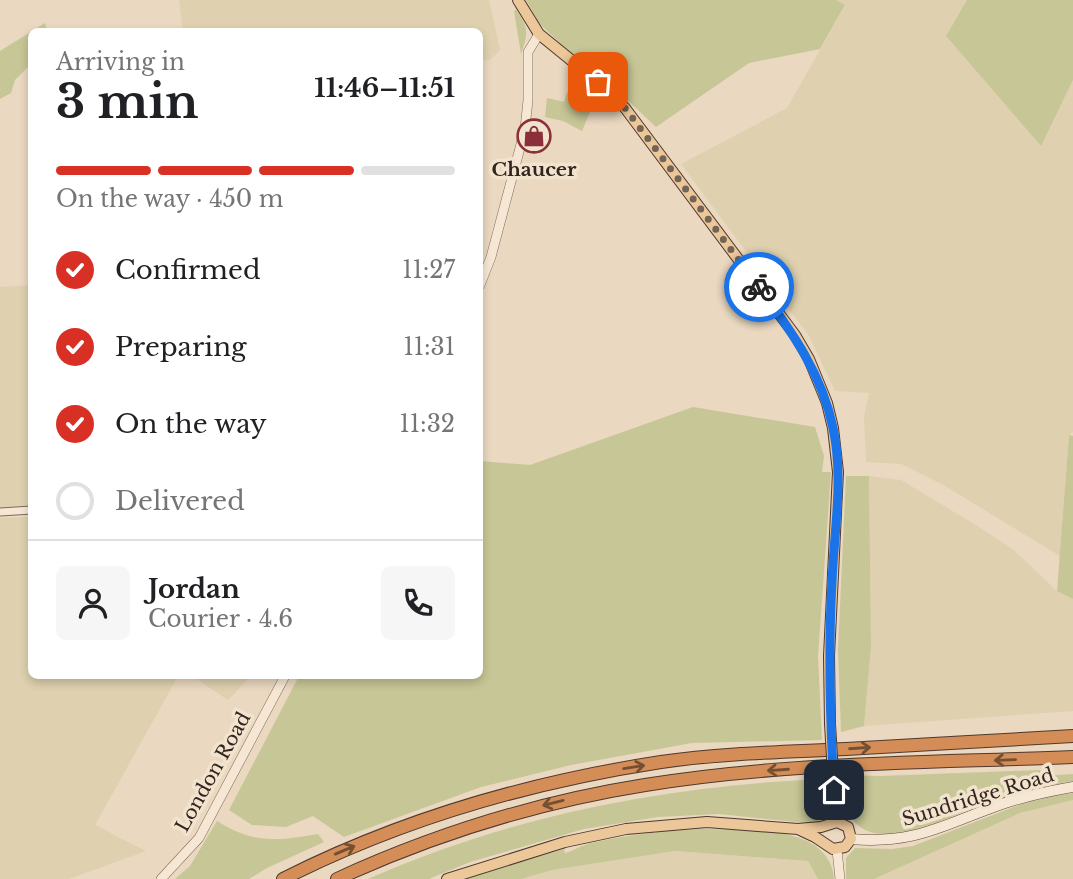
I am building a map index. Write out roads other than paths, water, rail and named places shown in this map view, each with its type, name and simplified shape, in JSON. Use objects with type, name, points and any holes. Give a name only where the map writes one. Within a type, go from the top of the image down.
[{"type":"highway","points":[[284,879],[352,847],[430,817],[522,790],[603,772],[664,762],[760,753],[1073,736]]},
{"type":"highway","points":[[337,879],[400,852],[479,824],[564,800],[647,784],[805,769],[1073,757]]},
{"type":"main road","points":[[518,0],[540,34],[625,108],[795,335],[819,382],[834,428],[838,472],[829,656],[834,790],[832,824],[823,837],[832,847]]},
{"type":"main road","name":"Sundridge Road","points":[[850,839],[907,839],[938,830],[1006,803],[1073,787]]},
{"type":"main road","points":[[447,879],[565,842],[626,829],[707,822],[798,829],[832,824],[848,827],[850,839],[845,847],[832,847],[798,829]]},
{"type":"street","points":[[483,277],[491,257],[525,130],[528,52],[540,34]]},
{"type":"street","points":[[0,512],[28,510]]},
{"type":"street","name":"London Road","points":[[161,879],[199,838],[283,679]]},
{"type":"street","points":[[832,847],[840,879]]},
{"type":"place","name":"Chaucer","points":[[534,136]]}]
